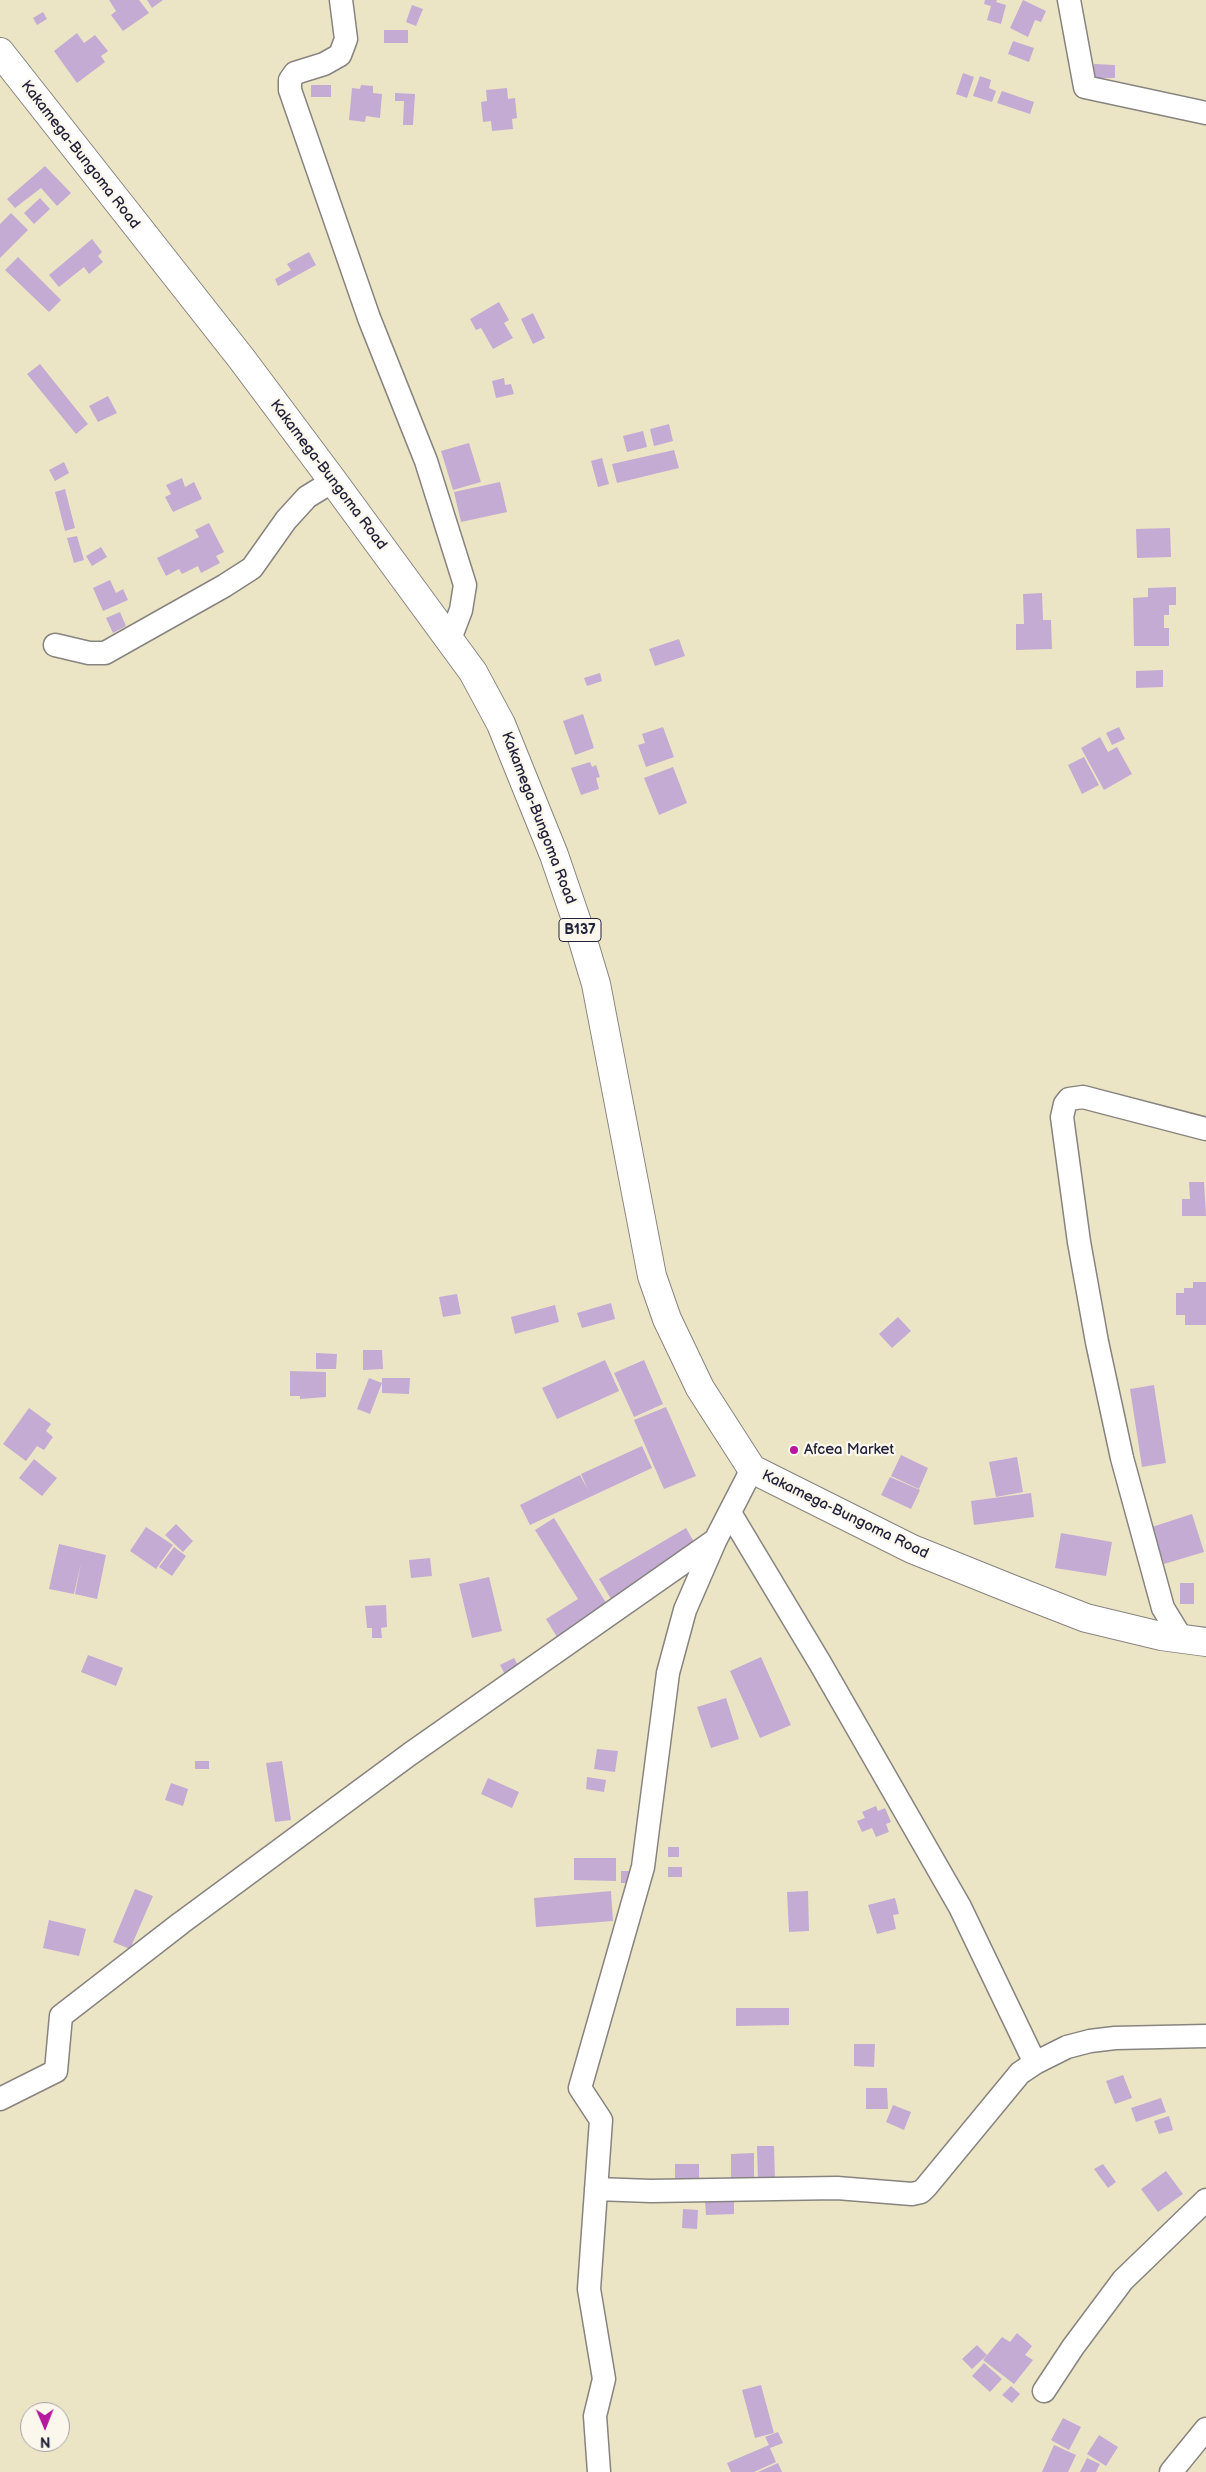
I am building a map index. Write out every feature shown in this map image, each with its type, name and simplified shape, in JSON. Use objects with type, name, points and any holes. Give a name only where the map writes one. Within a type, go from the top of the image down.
[{"type":"main road","name":"Kakamega-Bungoma Road","points":[[0,52],[241,358],[333,481],[473,672],[501,724],[554,855],[596,984],[652,1276],[667,1319],[700,1388],[752,1469],[912,1549],[1086,1618],[1161,1636],[1194,1640]]},
{"type":"street","points":[[341,0],[346,39],[340,55],[324,64],[295,73],[290,80],[290,90],[369,318],[426,461],[465,585],[461,610],[450,639]]},
{"type":"street","points":[[1069,0],[1085,87],[1206,113]]},
{"type":"street","points":[[55,645],[89,653],[105,653],[224,586],[252,568],[286,520],[307,497],[333,481]]},
{"type":"street","points":[[1194,1640],[1163,1608],[1122,1458],[1097,1342],[1079,1242],[1062,1117],[1064,1104],[1069,1098],[1083,1097],[1206,1130]]},
{"type":"street","points":[[599,2472],[596,2416],[604,2379],[589,2289],[601,2120],[580,2088],[643,1867],[668,1673],[685,1610],[715,1541],[752,1469]]},
{"type":"street","points":[[730,1513],[820,1663],[960,1907],[1035,2063]]},
{"type":"street","points":[[0,2098],[56,2071],[61,2016],[181,1923],[410,1754],[715,1541]]},
{"type":"street","points":[[596,2189],[651,2191],[793,2187],[837,2188],[912,2194],[921,2192],[1020,2073],[1035,2063],[1067,2048],[1090,2041],[1115,2038],[1206,2036]]},
{"type":"street","points":[[1044,2391],[1072,2347],[1123,2280],[1206,2200]]},
{"type":"street","points":[[1171,2472],[1206,2430]]},
{"type":"building","points":[[109,0],[139,0],[149,13],[123,31],[111,15],[116,11]]},
{"type":"building","points":[[147,0],[163,0],[152,8]]},
{"type":"building","points":[[985,0],[997,0],[996,2],[1006,5],[1001,24],[987,20],[991,6],[984,4]]},
{"type":"building","points":[[1023,0],[1046,11],[1041,22],[1035,20],[1028,37],[1010,28]]},
{"type":"building","points":[[412,5],[423,9],[416,26],[406,22]]},
{"type":"building","points":[[43,12],[47,19],[37,25],[33,18]]},
{"type":"building","points":[[384,30],[408,30],[408,43],[384,43]]},
{"type":"building","points":[[77,33],[84,43],[95,35],[108,51],[101,56],[105,62],[77,83],[54,51]]},
{"type":"building","points":[[1013,41],[1034,48],[1029,62],[1008,54]]},
{"type":"building","points":[[1094,64],[1115,65],[1115,78],[1093,78]]},
{"type":"building","points":[[963,73],[974,77],[967,98],[956,94]]},
{"type":"building","points":[[980,76],[991,80],[989,88],[996,91],[992,102],[973,96]]},
{"type":"building","points":[[311,85],[331,85],[331,97],[311,97]]},
{"type":"building","points":[[361,85],[373,86],[373,93],[382,94],[380,118],[366,116],[365,122],[349,120],[352,88],[360,89]]},
{"type":"building","points":[[507,88],[508,99],[515,98],[517,118],[512,119],[513,129],[492,131],[491,121],[483,122],[481,102],[487,101],[486,90]]},
{"type":"building","points":[[1002,91],[1034,102],[1030,114],[997,103]]},
{"type":"building","points":[[395,93],[415,94],[413,125],[403,125],[404,101],[395,101]]},
{"type":"building","points":[[45,166],[71,193],[57,206],[41,188],[15,208],[7,199]]},
{"type":"building","points":[[40,198],[50,209],[34,224],[24,213]]},
{"type":"building","points":[[11,213],[28,230],[0,258],[0,224]]},
{"type":"building","points":[[92,239],[102,252],[98,256],[103,262],[89,274],[84,267],[59,287],[49,275]]},
{"type":"building","points":[[309,252],[316,265],[278,286],[275,279],[291,270],[287,264]]},
{"type":"building","points":[[18,257],[61,300],[49,312],[5,270]]},
{"type":"building","points":[[499,302],[509,320],[504,323],[513,338],[493,349],[481,328],[476,330],[470,319]]},
{"type":"building","points":[[533,313],[545,338],[533,344],[521,319]]},
{"type":"building","points":[[40,364],[88,424],[76,434],[27,374]]},
{"type":"building","points":[[504,378],[505,385],[511,384],[514,394],[496,398],[492,381]]},
{"type":"building","points":[[108,396],[117,413],[98,422],[89,406]]},
{"type":"building","points":[[669,424],[673,441],[654,446],[650,429]]},
{"type":"building","points":[[643,431],[647,447],[627,452],[623,436]]},
{"type":"building","points":[[469,443],[481,482],[453,490],[441,451]]},
{"type":"building","points":[[674,450],[679,468],[617,483],[612,464]]},
{"type":"building","points":[[602,458],[609,484],[598,487],[591,461]]},
{"type":"building","points":[[64,462],[69,473],[55,481],[49,470]]},
{"type":"building","points":[[182,478],[185,487],[194,482],[202,499],[173,512],[165,497],[171,494],[166,485]]},
{"type":"building","points":[[500,482],[507,512],[461,522],[454,492]]},
{"type":"building","points":[[65,489],[75,528],[65,531],[55,492]]},
{"type":"building","points":[[209,523],[224,552],[216,556],[220,563],[201,573],[198,566],[182,574],[179,569],[166,576],[157,558],[199,537],[195,530]]},
{"type":"building","points":[[1170,528],[1171,557],[1137,558],[1136,529]]},
{"type":"building","points":[[77,536],[84,560],[74,563],[67,538]]},
{"type":"building","points":[[101,547],[107,557],[92,566],[86,556]]},
{"type":"building","points":[[110,580],[116,593],[123,589],[128,600],[103,611],[93,588]]},
{"type":"building","points":[[1176,587],[1176,605],[1169,605],[1169,615],[1164,615],[1164,628],[1169,628],[1169,646],[1134,646],[1133,598],[1148,597],[1148,588]]},
{"type":"building","points":[[1042,593],[1043,620],[1051,620],[1052,649],[1016,650],[1016,624],[1024,624],[1023,594]]},
{"type":"building","points":[[120,612],[126,626],[113,633],[106,618]]},
{"type":"building","points":[[679,639],[685,656],[655,666],[649,649]]},
{"type":"building","points":[[1163,670],[1163,687],[1136,688],[1136,671]]},
{"type":"building","points":[[600,673],[602,681],[587,686],[584,678]]},
{"type":"building","points":[[583,714],[594,748],[575,755],[563,721]]},
{"type":"building","points":[[663,727],[674,757],[646,767],[638,745],[645,743],[642,734]]},
{"type":"building","points":[[1119,727],[1125,739],[1112,745],[1106,733]]},
{"type":"building","points":[[1100,737],[1108,752],[1117,747],[1132,774],[1104,790],[1081,748]]},
{"type":"building","points":[[1084,757],[1099,785],[1082,794],[1068,765]]},
{"type":"building","points":[[590,762],[592,767],[596,765],[600,777],[596,778],[599,789],[581,795],[571,768]]},
{"type":"building","points":[[673,767],[687,803],[659,815],[644,778]]},
{"type":"building","points":[[1189,1182],[1204,1182],[1206,1216],[1182,1216],[1182,1199],[1190,1199]]},
{"type":"building","points":[[1193,1282],[1206,1282],[1206,1325],[1185,1325],[1185,1315],[1176,1315],[1176,1293],[1184,1293],[1184,1288],[1193,1288]]},
{"type":"building","points":[[457,1294],[461,1314],[443,1317],[439,1297]]},
{"type":"building","points":[[611,1303],[615,1319],[582,1328],[577,1313]]},
{"type":"building","points":[[555,1305],[559,1322],[515,1334],[511,1317]]},
{"type":"building","points":[[898,1317],[911,1331],[892,1348],[879,1334]]},
{"type":"building","points":[[363,1350],[382,1350],[383,1369],[363,1370]]},
{"type":"building","points":[[316,1353],[337,1354],[336,1369],[316,1369]]},
{"type":"building","points":[[605,1360],[619,1391],[557,1419],[542,1388]]},
{"type":"building","points":[[644,1360],[663,1404],[634,1417],[614,1373]]},
{"type":"building","points":[[290,1371],[326,1372],[326,1397],[300,1399],[300,1396],[290,1396]]},
{"type":"building","points":[[369,1378],[382,1383],[370,1414],[357,1409]]},
{"type":"building","points":[[382,1378],[410,1378],[409,1394],[382,1393]]},
{"type":"building","points":[[1154,1385],[1166,1463],[1142,1467],[1130,1389]]},
{"type":"building","points":[[666,1407],[696,1476],[664,1489],[634,1420]]},
{"type":"building","points":[[29,1408],[51,1424],[46,1431],[53,1437],[44,1450],[37,1446],[26,1461],[3,1444]]},
{"type":"building","points":[[642,1446],[652,1468],[530,1525],[520,1505],[580,1475],[588,1490],[581,1474]]},
{"type":"building","points":[[901,1455],[928,1468],[919,1489],[891,1476]]},
{"type":"building","points":[[1017,1457],[1023,1492],[996,1497],[989,1462]]},
{"type":"building","points":[[34,1459],[57,1478],[42,1496],[19,1478]]},
{"type":"building","points":[[890,1477],[920,1490],[911,1509],[881,1495]]},
{"type":"building","points":[[1031,1493],[1034,1517],[974,1525],[971,1501]]},
{"type":"building","points":[[1192,1514],[1204,1552],[1164,1564],[1152,1527]]},
{"type":"building","points":[[554,1518],[608,1606],[557,1637],[546,1619],[578,1599],[535,1530]]},
{"type":"building","points":[[176,1524],[193,1541],[183,1552],[165,1535]]},
{"type":"building","points":[[146,1527],[173,1545],[156,1569],[130,1551]]},
{"type":"building","points":[[686,1528],[697,1547],[611,1599],[599,1579]]},
{"type":"building","points":[[1061,1533],[1112,1542],[1106,1576],[1055,1568]]},
{"type":"building","points":[[59,1544],[106,1555],[97,1599],[75,1594],[81,1563],[74,1594],[49,1589]]},
{"type":"building","points":[[174,1547],[186,1556],[172,1576],[159,1567]]},
{"type":"building","points":[[430,1558],[432,1576],[411,1578],[409,1560]]},
{"type":"building","points":[[489,1577],[502,1631],[472,1638],[459,1584]]},
{"type":"building","points":[[1180,1583],[1194,1583],[1194,1604],[1180,1604]]},
{"type":"building","points":[[386,1605],[387,1627],[381,1628],[382,1638],[372,1638],[372,1628],[367,1628],[365,1606]]},
{"type":"building","points":[[88,1655],[123,1668],[116,1686],[81,1672]]},
{"type":"building","points":[[761,1657],[791,1725],[760,1738],[730,1671]]},
{"type":"building","points":[[514,1658],[523,1674],[509,1682],[500,1665]]},
{"type":"building","points":[[726,1698],[739,1739],[711,1748],[697,1707]]},
{"type":"building","points":[[597,1749],[618,1751],[615,1772],[594,1769]]},
{"type":"building","points":[[195,1761],[209,1761],[209,1769],[195,1769]]},
{"type":"building","points":[[282,1761],[291,1820],[275,1822],[266,1763]]},
{"type":"building","points":[[587,1777],[606,1780],[604,1792],[586,1789]]},
{"type":"building","points":[[488,1778],[519,1792],[512,1808],[481,1794]]},
{"type":"building","points":[[171,1783],[188,1789],[183,1806],[165,1800]]},
{"type":"building","points":[[876,1806],[878,1811],[885,1808],[891,1822],[886,1824],[889,1832],[876,1837],[872,1828],[862,1832],[857,1821],[865,1818],[862,1812]]},
{"type":"building","points":[[668,1847],[679,1847],[679,1857],[668,1857]]},
{"type":"building","points":[[574,1858],[616,1858],[616,1881],[574,1880]]},
{"type":"building","points":[[668,1867],[682,1867],[682,1877],[668,1877]]},
{"type":"building","points":[[621,1871],[631,1871],[631,1883],[621,1883]]},
{"type":"building","points":[[135,1889],[153,1896],[130,1949],[113,1942]]},
{"type":"building","points":[[611,1891],[613,1921],[536,1927],[534,1898]]},
{"type":"building","points":[[808,1891],[809,1931],[789,1932],[787,1892]]},
{"type":"building","points":[[895,1898],[899,1914],[893,1915],[896,1929],[877,1934],[868,1905]]},
{"type":"building","points":[[49,1920],[86,1929],[79,1956],[43,1948]]},
{"type":"building","points":[[736,2008],[789,2008],[789,2025],[736,2026]]},
{"type":"building","points":[[854,2044],[875,2044],[874,2067],[854,2066]]},
{"type":"building","points":[[1123,2075],[1132,2098],[1115,2104],[1106,2081]]},
{"type":"building","points":[[866,2088],[887,2088],[888,2109],[866,2109]]},
{"type":"building","points":[[1161,2098],[1166,2112],[1136,2122],[1131,2108]]},
{"type":"building","points":[[893,2105],[911,2112],[904,2130],[886,2122]]},
{"type":"building","points":[[1169,2116],[1173,2130],[1159,2134],[1154,2121]]},
{"type":"building","points":[[757,2146],[774,2146],[775,2181],[758,2181]]},
{"type":"building","points":[[754,2153],[754,2182],[731,2182],[731,2154]]},
{"type":"building","points":[[675,2164],[699,2164],[699,2179],[675,2180]]},
{"type":"building","points":[[1103,2164],[1116,2182],[1108,2188],[1094,2169]]},
{"type":"building","points":[[1166,2171],[1183,2194],[1158,2212],[1141,2189]]},
{"type":"building","points":[[734,2200],[734,2214],[706,2215],[705,2201]]},
{"type":"building","points":[[683,2209],[698,2210],[697,2229],[682,2228]]},
{"type":"building","points":[[1017,2333],[1032,2346],[1025,2355],[1033,2360],[1014,2384],[983,2360],[1002,2337],[1010,2342]]},
{"type":"building","points":[[977,2345],[987,2355],[972,2369],[962,2359]]},
{"type":"building","points":[[984,2363],[1002,2379],[990,2392],[972,2376]]},
{"type":"building","points":[[761,2385],[774,2433],[755,2438],[742,2390]]},
{"type":"building","points":[[1011,2386],[1020,2394],[1012,2403],[1002,2395]]},
{"type":"building","points":[[1063,2418],[1081,2427],[1069,2450],[1051,2440]]},
{"type":"building","points":[[778,2432],[783,2443],[770,2448],[776,2462],[754,2472],[731,2472],[727,2463],[769,2445],[765,2437]]},
{"type":"building","points":[[1099,2435],[1118,2447],[1106,2466],[1087,2454]]},
{"type":"building","points":[[1054,2445],[1076,2455],[1068,2472],[1042,2472]]},
{"type":"building","points":[[1087,2458],[1100,2464],[1096,2472],[1080,2472]]},
{"type":"building","points":[[778,2463],[782,2472],[758,2472]]},
{"type":"place","name":"Afcea Market","points":[[794,1450]]}]
